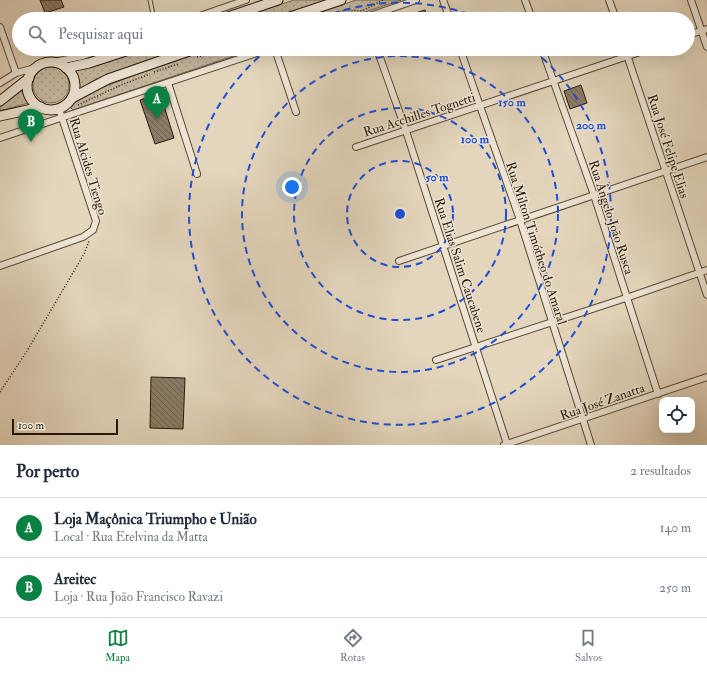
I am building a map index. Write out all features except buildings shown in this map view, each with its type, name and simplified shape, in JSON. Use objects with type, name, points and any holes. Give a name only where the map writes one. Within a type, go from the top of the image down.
[{"type":"main road","points":[[243,12],[278,0]]},
{"type":"main road","points":[[305,12],[341,0]]},
{"type":"main road","points":[[66,68],[110,56]]},
{"type":"main road","points":[[75,101],[74,82],[71,74],[66,68],[54,62],[41,64],[35,68],[27,85],[30,98],[41,107],[61,113],[68,102],[75,101],[108,80],[187,56]]},
{"type":"main road","points":[[0,101],[29,78]]},
{"type":"main road","points":[[0,116],[41,107]]},
{"type":"street","points":[[211,12],[246,0]]},
{"type":"street","points":[[382,12],[416,0]]},
{"type":"street","points":[[443,0],[447,12]]},
{"type":"street","points":[[525,0],[529,12]]},
{"type":"street","points":[[610,0],[614,12]]},
{"type":"street","points":[[691,0],[704,30],[707,47]]},
{"type":"street","points":[[0,27],[16,73]]},
{"type":"street","points":[[54,62],[82,56]]},
{"type":"street","points":[[0,138],[61,113],[168,83],[248,56]]},
{"type":"street","points":[[277,56],[296,112]]},
{"type":"street","name":"Rua Elias Salim Caucabene","points":[[379,56],[406,131],[506,444]]},
{"type":"street","name":"Rua Milton Timótheo do Amaral","points":[[462,56],[520,220],[591,445]]},
{"type":"street","name":"Rua Ângelo João Rusca","points":[[544,56],[594,195],[658,394]]},
{"type":"street","name":"Rua Acchilles Tognetti","points":[[356,147],[628,56]]},
{"type":"street","name":"Rua José Felipe Elias","points":[[628,56],[707,295]]},
{"type":"street","points":[[0,83],[16,73],[35,68]]},
{"type":"street","points":[[168,83],[197,174]]},
{"type":"street","name":"Rua Alcides Tiengo","points":[[61,113],[96,221],[93,230]]},
{"type":"street","points":[[398,261],[707,157]]},
{"type":"street","points":[[0,266],[84,237],[93,230]]},
{"type":"street","points":[[436,360],[707,270]]},
{"type":"street","name":"Rua José Zanatta","points":[[506,444],[707,377]]},
{"type":"lane","points":[[150,0],[153,12]]},
{"type":"path","points":[[339,12],[345,10],[362,11],[383,0]]},
{"type":"path","points":[[75,101],[180,63]]},
{"type":"path","points":[[0,392],[27,351],[84,254],[93,230]]},
{"type":"shaded area","points":[[294,0],[327,0],[290,12],[258,12]]},
{"type":"shaded area","points":[[356,0],[401,0],[365,12],[321,12]]},
{"type":"shaded area","points":[[124,56],[160,56],[96,79],[78,89],[75,70]]},
{"type":"shaded area","points":[[190,56],[233,56],[73,110],[71,108],[74,103],[104,87]]},
{"type":"shaded area","points":[[51,67],[61,70],[66,75],[69,85],[66,95],[61,100],[51,103],[41,100],[36,95],[33,85],[36,75],[41,70]]},
{"type":"shaded area","points":[[23,90],[28,103],[0,111],[0,107]]},
{"type":"place","name":"Loja Maçônica Triumpho e União","points":[[157,119]]},
{"type":"place","name":"Areitec","points":[[31,142]]}]
